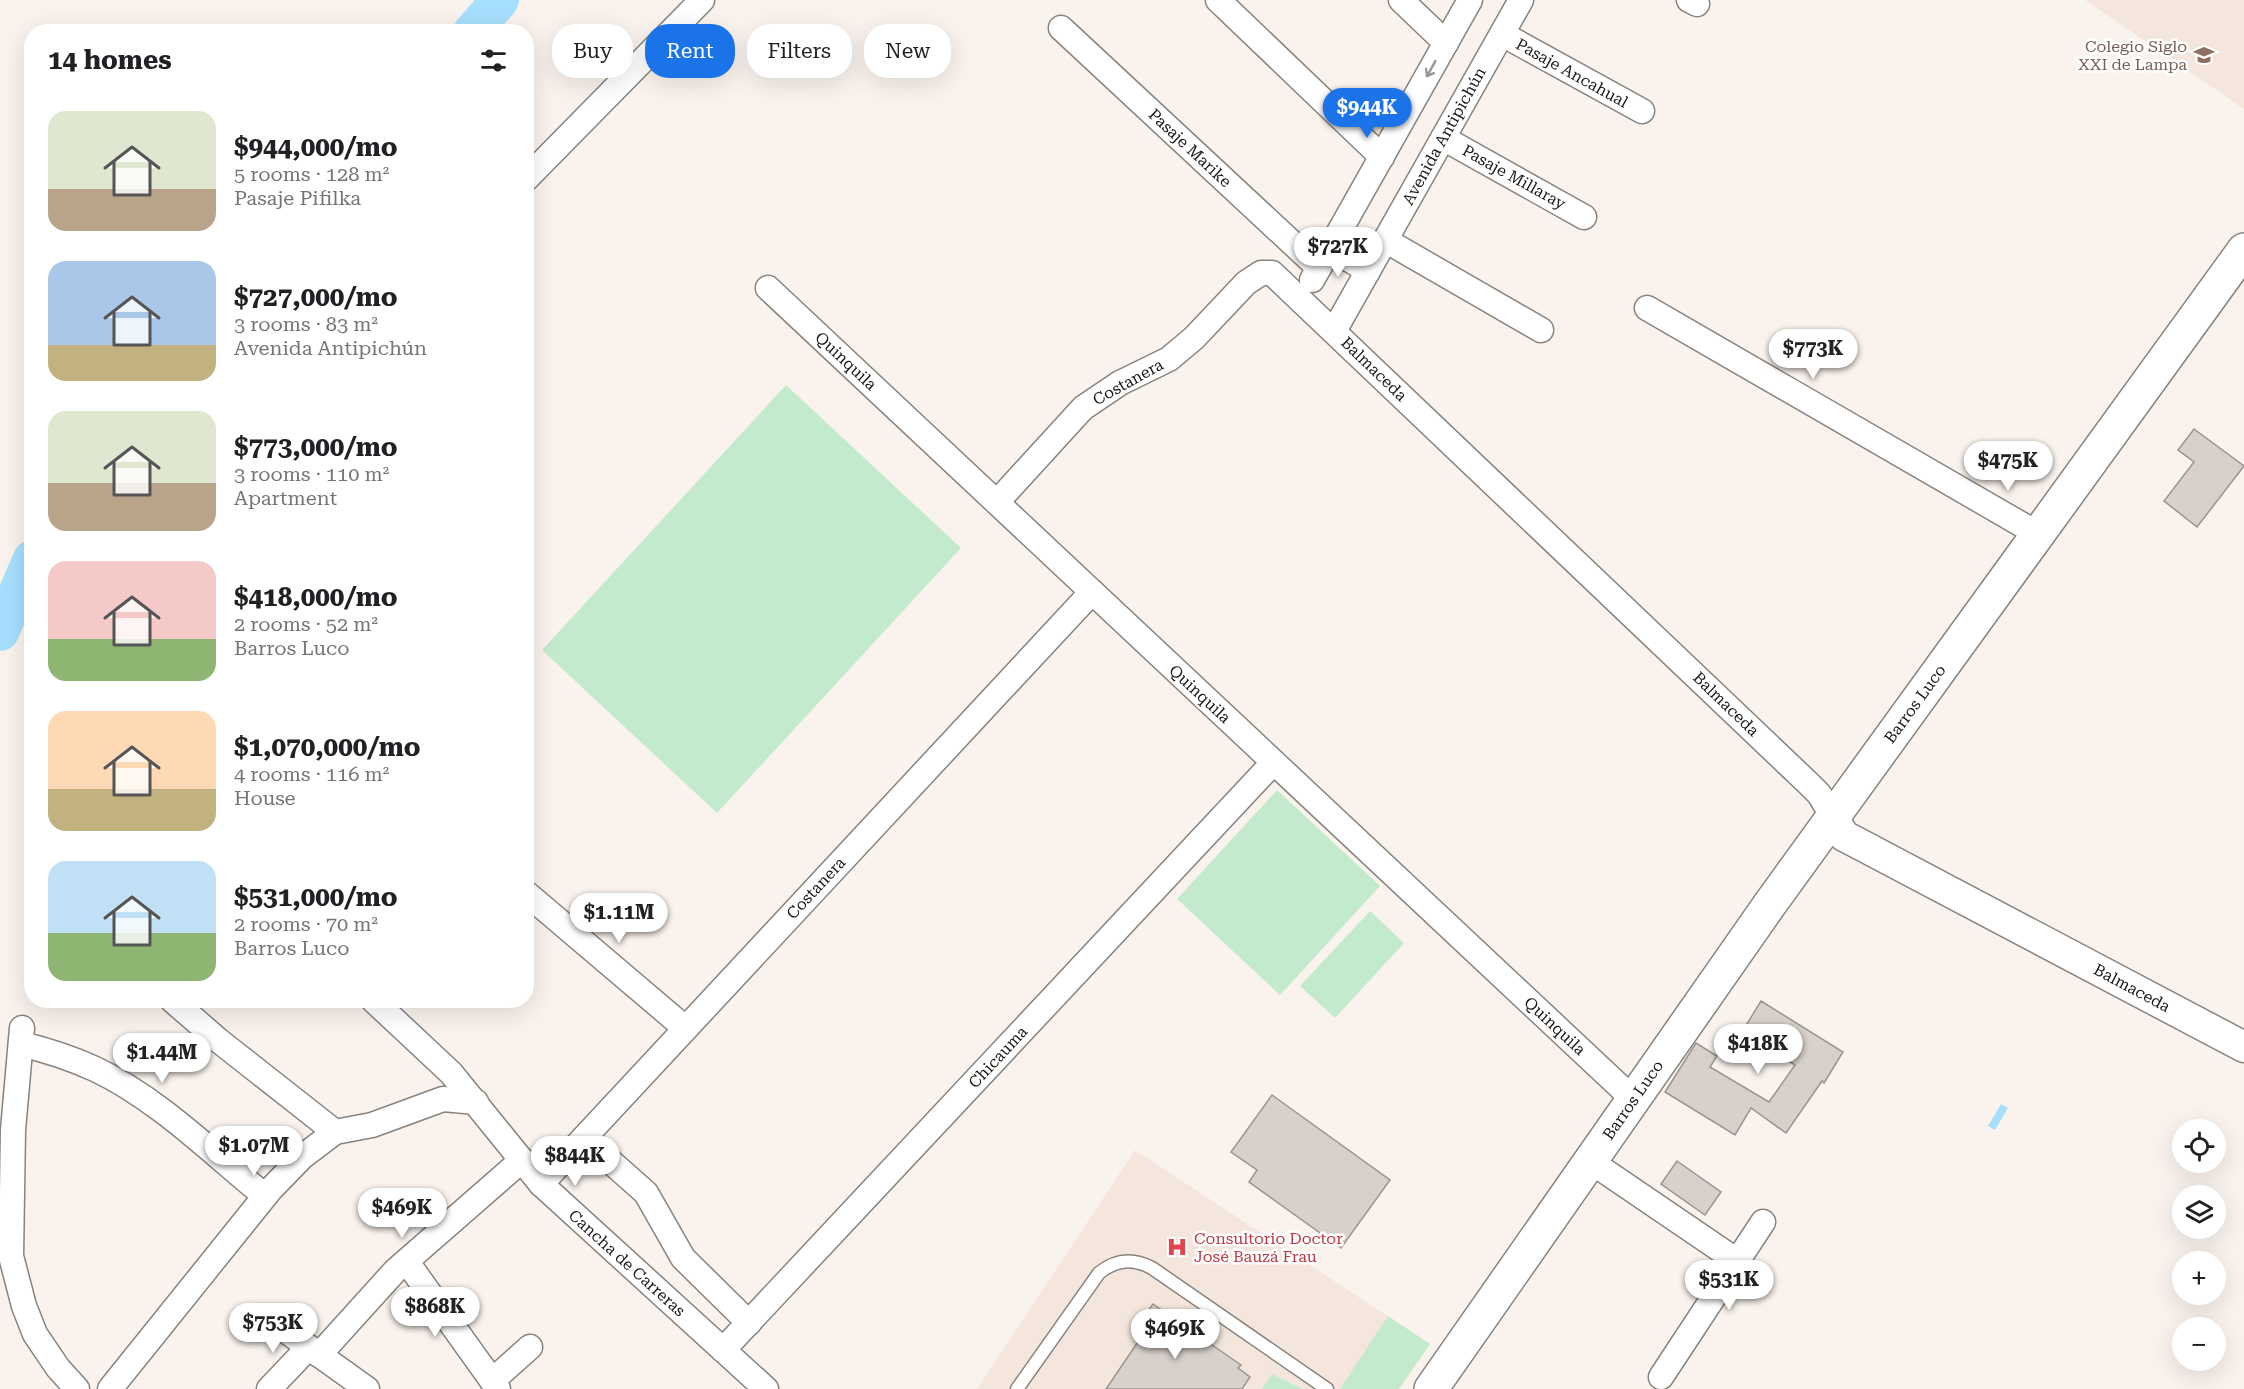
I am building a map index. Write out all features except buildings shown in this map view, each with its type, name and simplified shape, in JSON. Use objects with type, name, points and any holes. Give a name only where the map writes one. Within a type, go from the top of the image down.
[{"type":"main road","name":"Barros Luco","points":[[1431,1389],[1833,817],[2244,250]]},
{"type":"street","points":[[534,170],[702,0]]},
{"type":"street","points":[[1218,0],[1382,157]]},
{"type":"street","points":[[1401,0],[1446,43]]},
{"type":"street","points":[[1301,299],[1470,0]]},
{"type":"street","name":"Avenida Antipichún","points":[[1334,331],[1521,0]]},
{"type":"street","name":"Pasaje Marike","points":[[1061,28],[1324,258]]},
{"type":"street","name":"Pasaje Ancahual","points":[[1502,34],[1642,111]]},
{"type":"street","name":"Pasaje Millaray","points":[[1443,138],[1584,217]]},
{"type":"street","points":[[1386,240],[1541,330]]},
{"type":"street","points":[[1324,258],[1368,272]]},
{"type":"street","name":"Balmaceda","points":[[1267,272],[1276,275],[1809,784],[1819,794],[1844,836],[2244,1047]]},
{"type":"street","name":"Costanera","points":[[998,502],[1083,408],[1120,383],[1169,359],[1194,338],[1246,283],[1261,273],[1267,272]]},
{"type":"street","name":"Quinquila","points":[[768,288],[1634,1099]]},
{"type":"street","points":[[1647,308],[2038,534]]},
{"type":"street","name":"Costanera","points":[[541,1184],[1092,592]]},
{"type":"street","name":"Chicauma","points":[[723,1350],[1273,763]]},
{"type":"street","points":[[534,900],[685,1028]]},
{"type":"street","points":[[181,1008],[218,1040],[335,1132]]},
{"type":"street","name":"Cancha de Carreras","points":[[382,1008],[445,1067],[477,1102],[541,1184],[766,1389]]},
{"type":"street","points":[[77,1389],[58,1368],[35,1334],[24,1306],[11,1256],[13,1130],[21,1036],[46,1050],[96,1069],[140,1095],[265,1196]]},
{"type":"street","points":[[110,1389],[265,1196],[302,1157],[335,1132],[372,1125],[443,1099],[477,1102]]},
{"type":"street","points":[[584,1138],[646,1193],[683,1258],[749,1323]]},
{"type":"street","points":[[269,1389],[313,1352],[396,1272],[522,1160]]},
{"type":"street","points":[[1590,1161],[1737,1261]]},
{"type":"street","points":[[1661,1377],[1763,1222]]},
{"type":"street","points":[[407,1262],[495,1385],[530,1347]]},
{"type":"street","points":[[268,1318],[367,1389]]},
{"type":"lane","points":[[1017,1389],[1099,1272],[1113,1263],[1132,1261],[1152,1268],[1327,1389]]},
{"type":"shaded area","name":"Colegio Siglo XXI de Lampa","points":[[2085,0],[2244,0],[2244,109]]},
{"type":"shaded area","name":"Consultorio Doctor José Bauzá Frau","points":[[1135,1150],[1430,1344],[1399,1389],[977,1389]]},
{"type":"green space","points":[[786,385],[961,548],[717,813],[542,650]]},
{"type":"green space","points":[[1277,790],[1380,886],[1280,995],[1177,899]]},
{"type":"green space","points":[[1370,911],[1404,943],[1335,1018],[1300,986]]},
{"type":"green space","points":[[1388,1316],[1430,1344],[1399,1389],[1340,1389]]},
{"type":"green space","points":[[1272,1374],[1302,1389],[1262,1389]]},
{"type":"water","points":[[2001,1104],[2008,1108],[1995,1130],[1988,1126]]},
{"type":"waterway","points":[[479,24],[500,0]]},
{"type":"waterway","points":[[0,632],[24,577]]},
{"type":"place","name":"Colegio Siglo XXI de Lampa","points":[[2204,55]]},
{"type":"place","name":"Consultorio Doctor José Bauzá Frau","points":[[1177,1247]]}]
